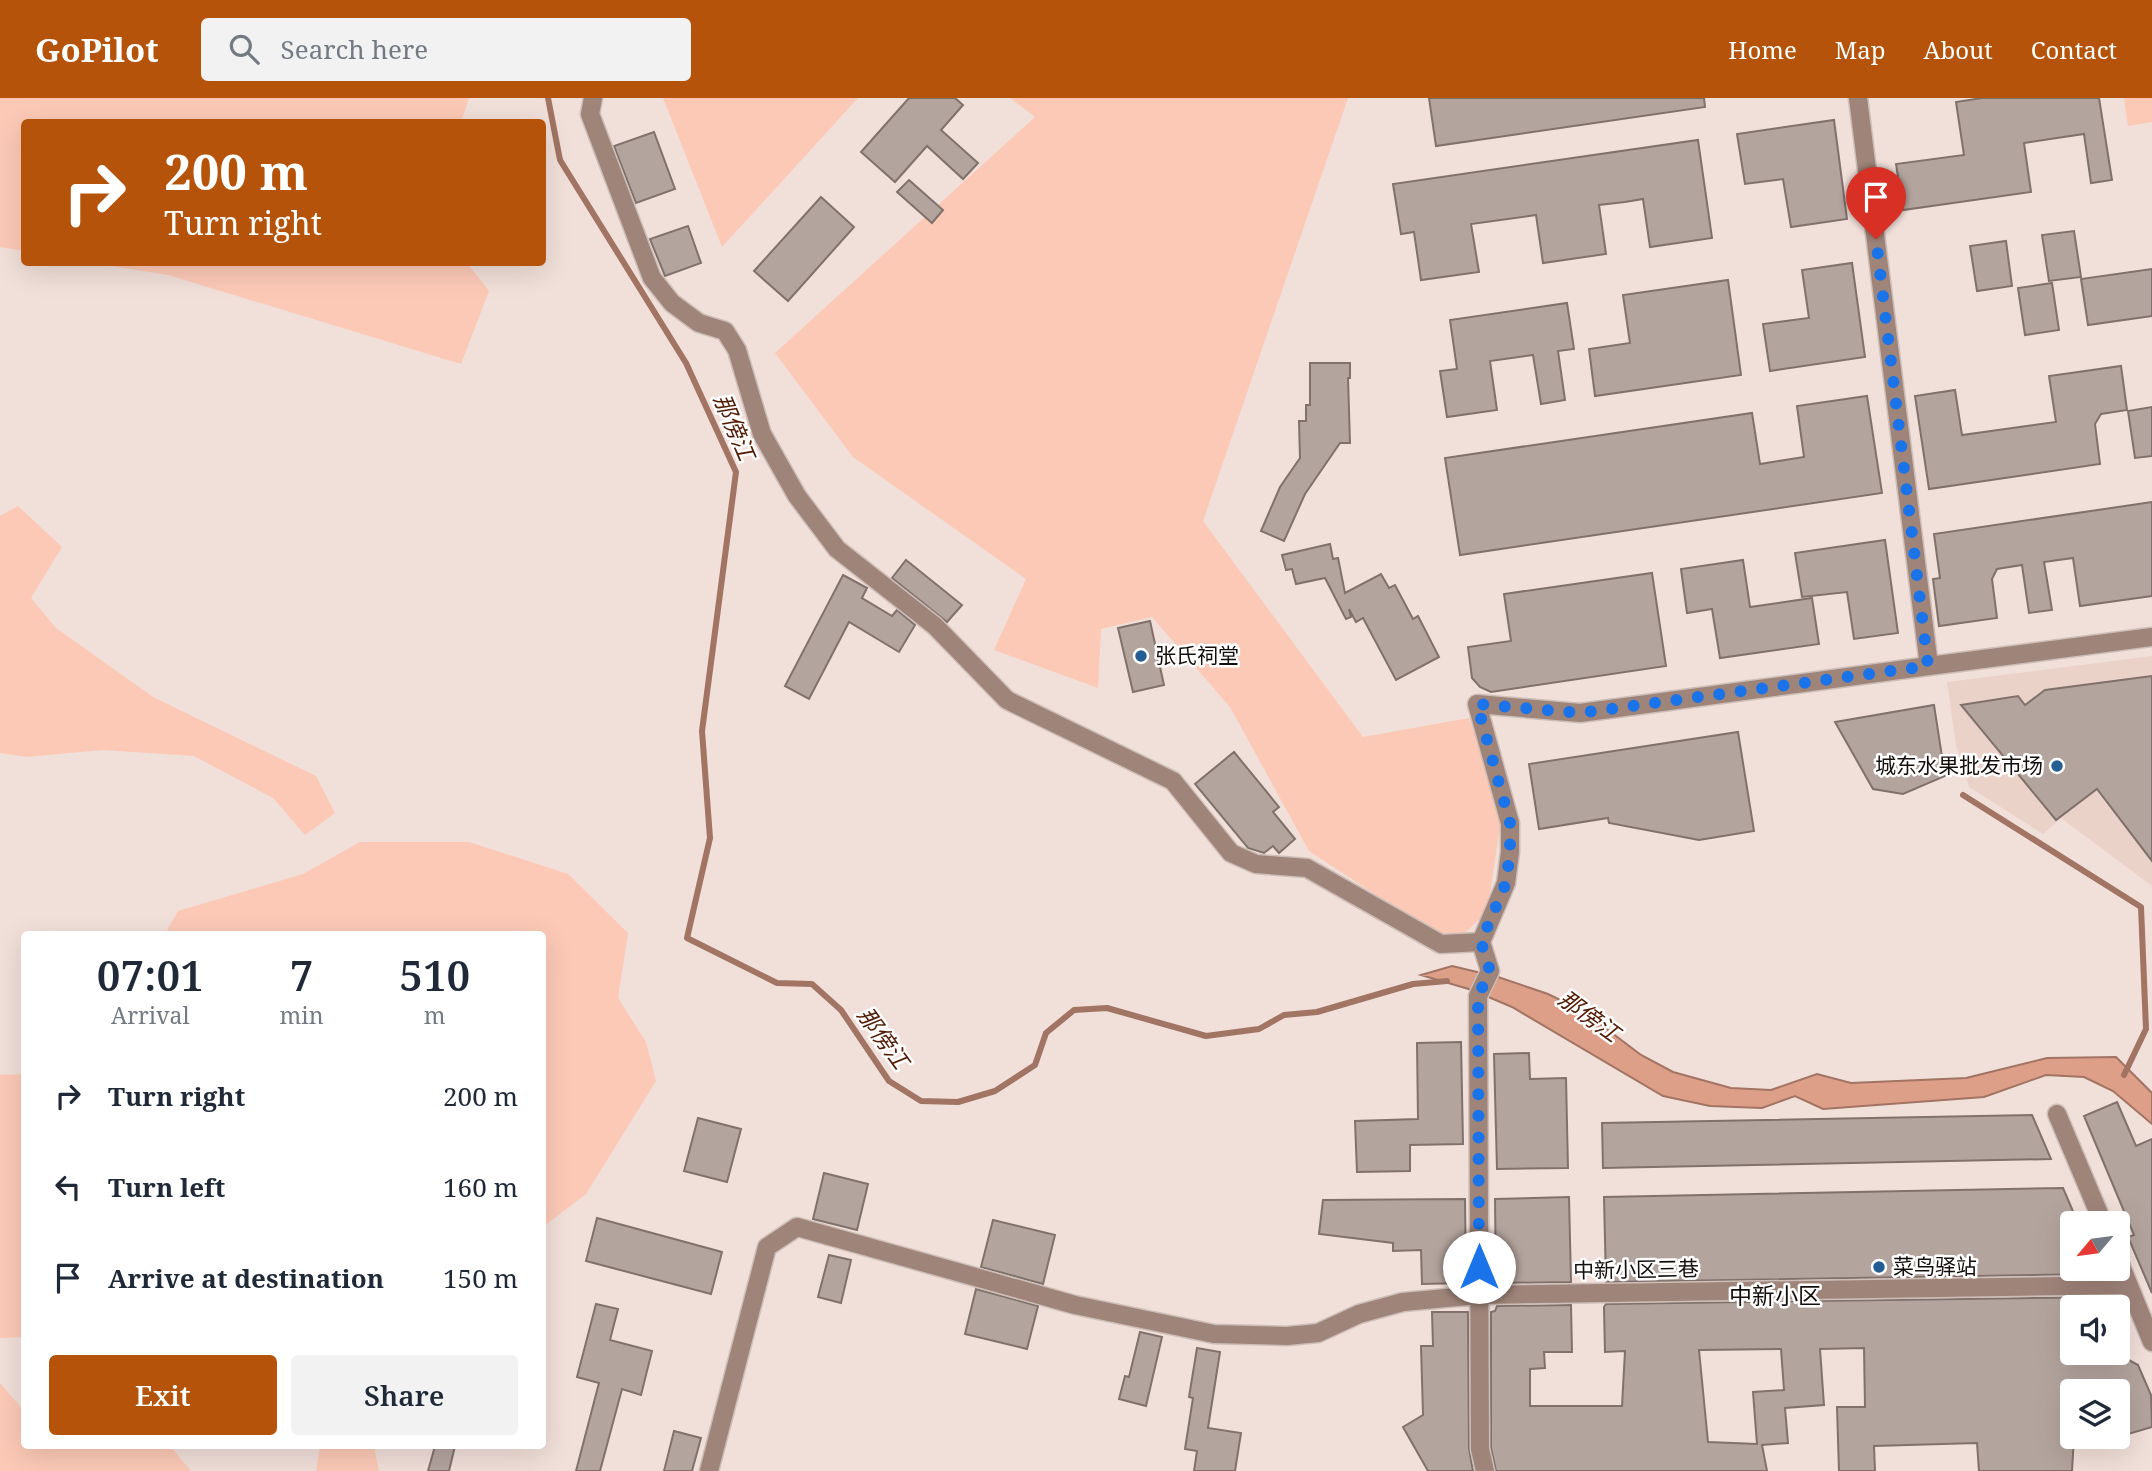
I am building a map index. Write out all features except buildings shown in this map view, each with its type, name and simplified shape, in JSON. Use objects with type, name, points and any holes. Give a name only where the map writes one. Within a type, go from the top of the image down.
[{"type":"street","points":[[593,98],[590,114],[652,278],[671,303],[699,323],[725,331],[737,350],[762,434],[797,496],[837,549],[935,626],[1007,700],[1173,781],[1231,853],[1256,864],[1307,868],[1441,944],[1481,942]]},
{"type":"street","points":[[1858,98],[1928,666]]},
{"type":"street","points":[[1485,1471],[1480,1448],[1478,996],[1490,971],[1481,942],[1506,883],[1510,823],[1477,704],[1580,713],[2152,637]]},
{"type":"street","points":[[2057,1114],[2098,1211]]},
{"type":"street","name":"中新小区三巷","points":[[709,1471],[767,1247],[797,1227],[1075,1305],[1214,1334],[1287,1336],[1318,1333],[1359,1314],[1403,1302],[1479,1295],[2128,1285]]},
{"type":"street","points":[[2126,1281],[2152,1342]]},
{"type":"shaded area","points":[[0,98],[469,98],[462,119],[21,119],[21,250],[0,247]]},
{"type":"shaded area","points":[[663,98],[858,98],[722,247]]},
{"type":"shaded area","points":[[1010,98],[1348,98],[1203,521],[1363,737],[1469,718],[1502,814],[1487,912],[1452,945],[1309,851],[1230,707],[1152,617],[1101,629],[1098,688],[994,650],[1026,579],[853,457],[775,353],[1035,117]]},
{"type":"shaded area","points":[[2124,98],[2152,98],[2152,122],[2128,126]]},
{"type":"shaded area","points":[[111,266],[469,266],[489,291],[461,364],[168,275]]},
{"type":"shaded area","points":[[18,506],[62,547],[31,598],[56,628],[153,697],[316,776],[335,813],[305,835],[273,798],[194,756],[103,750],[26,757],[0,753],[0,516]]},
{"type":"shaded area","name":"城东水果批发市场","points":[[2152,656],[2152,886],[2061,818],[2043,834],[1969,787],[1956,745],[1947,682]]},
{"type":"shaded area","points":[[360,842],[469,842],[568,874],[628,933],[618,998],[646,1042],[656,1081],[586,1194],[546,1225],[546,931],[167,931],[178,911],[303,874]]},
{"type":"shaded area","points":[[21,1074],[21,1337],[0,1338],[0,1075]]},
{"type":"shaded area","points":[[0,1383],[21,1408],[21,1449],[173,1449],[191,1471],[0,1471]]},
{"type":"shaded area","points":[[320,1449],[375,1449],[379,1471],[316,1471]]},
{"type":"water","points":[[1452,966],[1498,977],[1548,994],[1583,1011],[1641,1055],[1673,1072],[1731,1088],[1771,1090],[1817,1074],[1851,1083],[1966,1078],[2047,1058],[2116,1057],[2152,1093],[2152,1124],[2113,1091],[2084,1077],[2046,1075],[1984,1097],[1823,1109],[1795,1096],[1762,1108],[1710,1106],[1663,1096],[1512,1007],[1472,990],[1421,975]]},
{"type":"waterway","name":"那傍江","points":[[548,98],[560,160],[686,363],[736,472],[702,731],[710,838],[687,938],[777,983],[812,984],[841,1010],[889,1081],[921,1101],[958,1102],[995,1091],[1035,1065],[1046,1033],[1074,1010],[1107,1008],[1206,1036],[1259,1029],[1284,1015],[1317,1012],[1413,984],[1447,981]]},
{"type":"waterway","points":[[1963,795],[2141,907],[2146,1029],[2124,1075]]},
{"type":"place","name":"张氏祠堂","points":[[1141,656]]},
{"type":"place","name":"城东水果批发市场","points":[[2057,766]]},
{"type":"place","name":"菜鸟驿站","points":[[1879,1267]]},
{"type":"district","name":"中新小区","points":[[1775,1296]]},
{"type":"route","points":[[1479,1267],[1478,996],[1490,971],[1481,942],[1506,883],[1510,823],[1477,704],[1580,713],[1928,666],[1876,239]]}]
